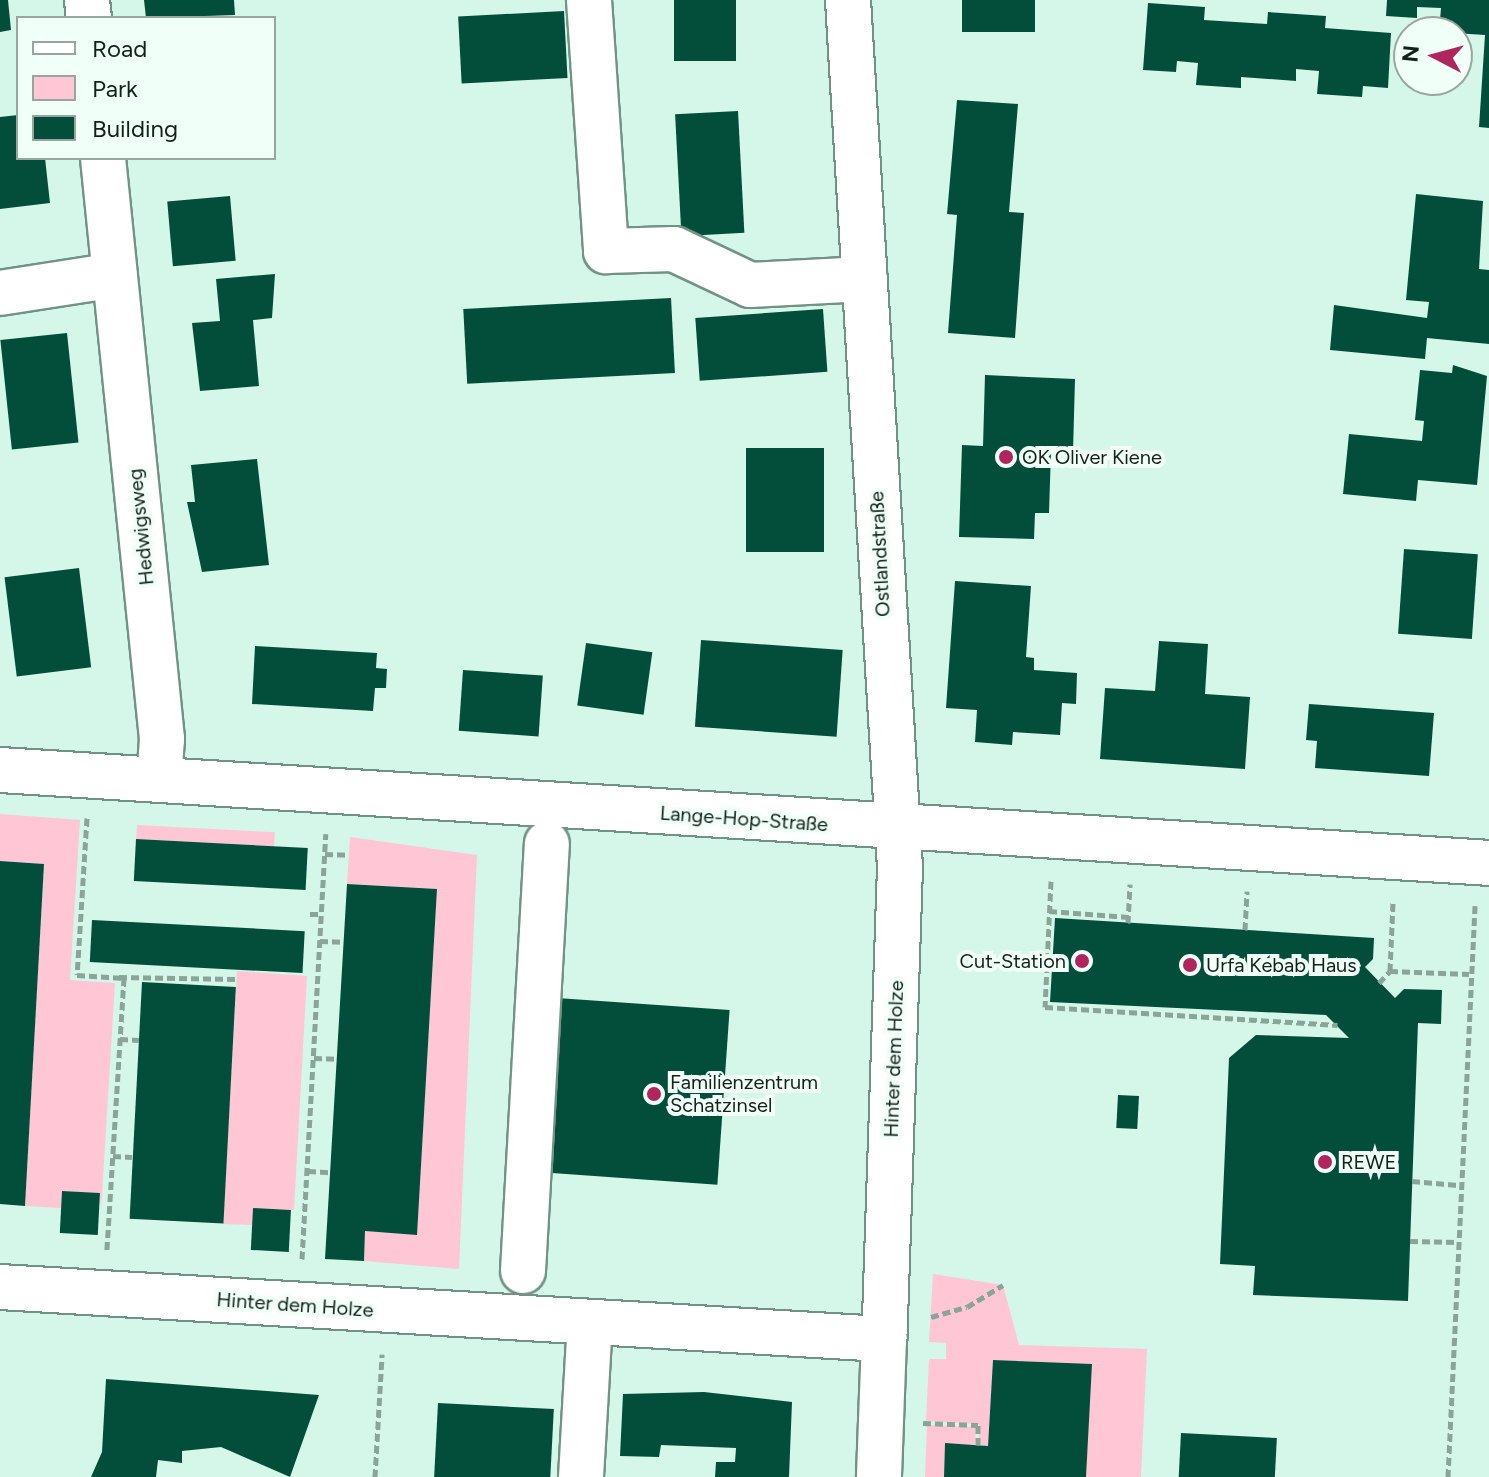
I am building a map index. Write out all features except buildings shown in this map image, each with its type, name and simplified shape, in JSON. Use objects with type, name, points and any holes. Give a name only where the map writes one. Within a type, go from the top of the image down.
[{"type":"street","points":[[589,0],[606,251],[674,249],[750,285],[865,279]]},
{"type":"street","name":"Ostlandstraße","points":[[848,0],[897,828]]},
{"type":"street","name":"Hedwigsweg","points":[[103,160],[162,739],[159,780]]},
{"type":"street","points":[[0,293],[115,275]]},
{"type":"street","name":"Lange-Hop-Straße","points":[[0,770],[897,828],[1482,882]]},
{"type":"street","name":"Hinter dem Holze","points":[[879,1477],[897,828]]},
{"type":"street","points":[[523,1271],[547,844]]},
{"type":"street","name":"Hinter dem Holze","points":[[0,1287],[884,1339]]},
{"type":"street","points":[[581,1477],[590,1322]]},
{"type":"path","points":[[87,815],[77,975],[236,979]]},
{"type":"path","points":[[302,1267],[326,837]]},
{"type":"path","points":[[325,854],[349,855]]},
{"type":"path","points":[[1052,876],[1045,1007],[1337,1025]]},
{"type":"path","points":[[1049,911],[1128,920],[1130,881]]},
{"type":"path","points":[[1448,1477],[1469,974],[1482,882]]},
{"type":"path","points":[[1245,930],[1247,888]]},
{"type":"path","points":[[1379,983],[1390,971],[1394,897]]},
{"type":"path","points":[[310,914],[322,914]]},
{"type":"path","points":[[320,941],[343,942]]},
{"type":"path","points":[[1390,971],[1469,974]]},
{"type":"path","points":[[107,1256],[124,978],[118,977]]},
{"type":"path","points":[[120,1039],[139,1040]]},
{"type":"path","points":[[314,1058],[337,1059]]},
{"type":"path","points":[[113,1156],[132,1157]]},
{"type":"path","points":[[307,1171],[330,1172]]},
{"type":"path","points":[[1412,1181],[1458,1185]]},
{"type":"path","points":[[1410,1241],[1459,1242]]},
{"type":"path","points":[[922,1317],[967,1307],[1003,1285]]},
{"type":"path","points":[[375,1477],[381,1365]]},
{"type":"path","points":[[929,1423],[978,1425],[978,1445]]},
{"type":"green space","points":[[0,814],[80,820],[70,980],[115,983],[101,1211],[100,1193],[62,1191],[61,1208],[25,1206],[44,864],[0,861]]},
{"type":"green space","points":[[137,825],[275,832],[274,846],[136,839]]},
{"type":"green space","points":[[350,837],[477,855],[459,1269],[364,1261],[365,1231],[417,1234],[437,889],[347,884]]},
{"type":"green space","points":[[237,971],[307,976],[294,1210],[253,1208],[252,1225],[223,1224]]},
{"type":"green space","points":[[933,1274],[1003,1285],[1019,1345],[1147,1349],[1141,1477],[1086,1477],[1091,1364],[993,1360],[988,1446],[979,1445],[979,1424],[926,1421],[929,1359],[946,1359],[946,1343],[929,1342]]},
{"type":"green space","points":[[927,1425],[976,1427],[975,1445],[945,1444],[944,1477],[925,1477]]},
{"type":"place","name":"OK Oliver Kiene","points":[[1006,457]]},
{"type":"place","name":"Cut-Station","points":[[1082,961]]},
{"type":"place","name":"Urfa Kebab Haus","points":[[1190,965]]},
{"type":"place","name":"Familienzentrum Schatzinsel","points":[[654,1094]]},
{"type":"place","name":"REWE","points":[[1325,1162]]}]
